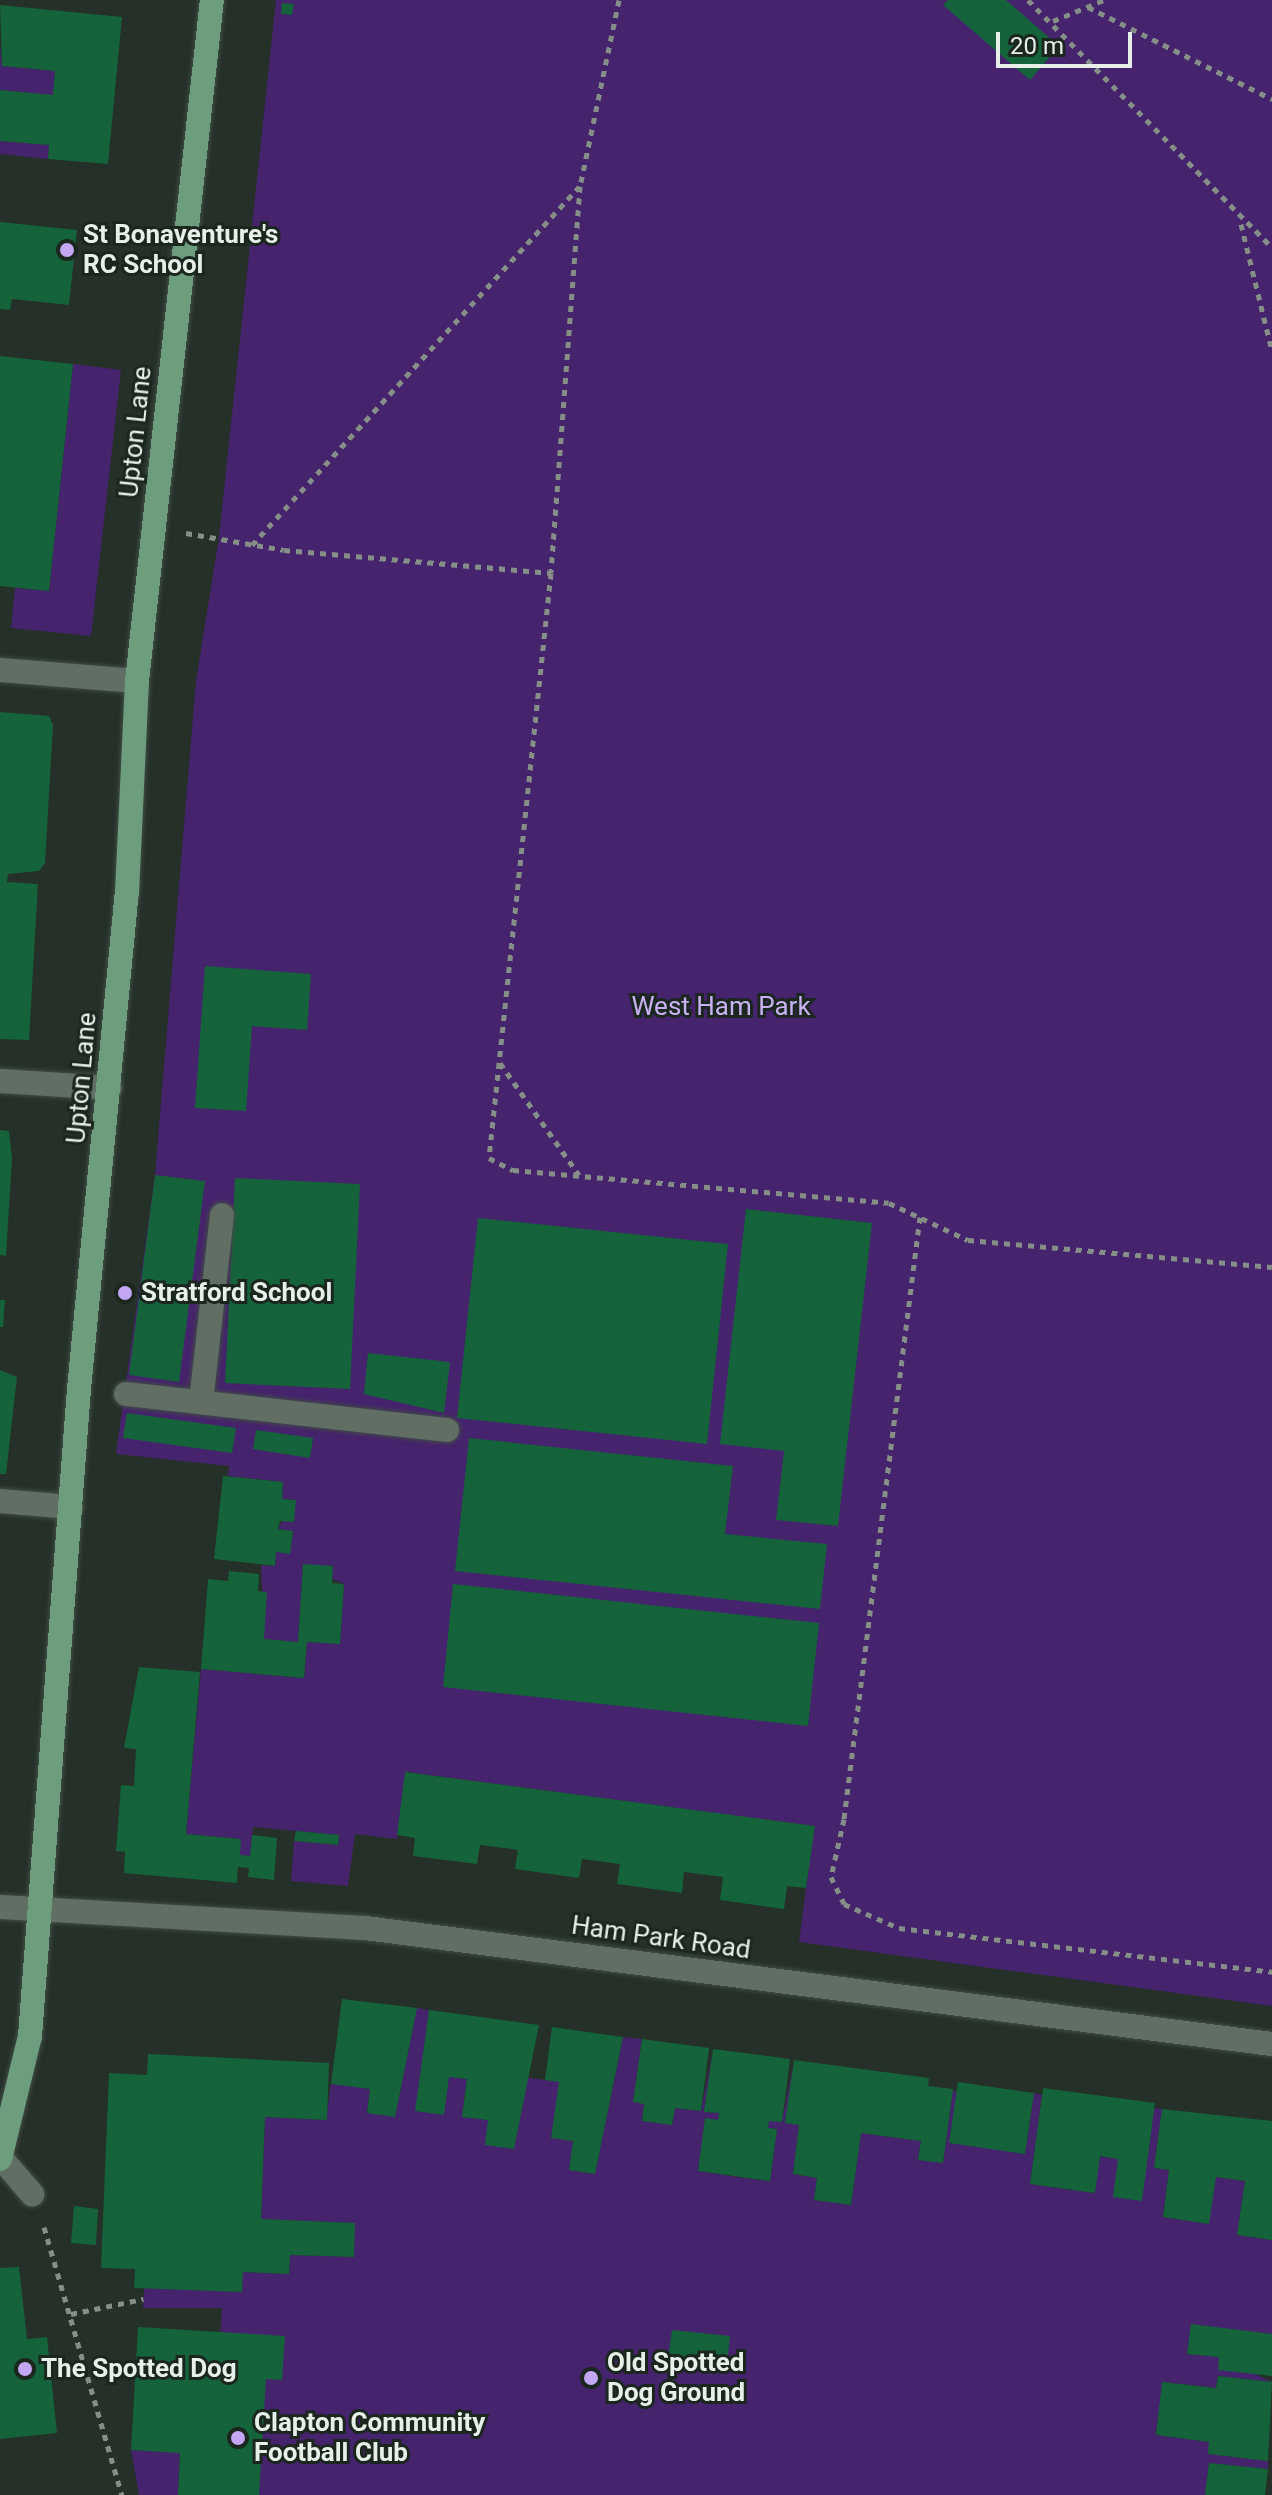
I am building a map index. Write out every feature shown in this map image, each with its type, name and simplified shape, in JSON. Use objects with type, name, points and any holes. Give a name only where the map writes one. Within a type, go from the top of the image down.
[{"type":"main road","name":"Upton Lane","points":[[1,2158],[30,2036],[71,1507],[110,1088],[137,681],[212,0]]},
{"type":"street","points":[[0,670],[137,681]]},
{"type":"street","points":[[0,1081],[110,1088]]},
{"type":"street","points":[[201,1402],[222,1215]]},
{"type":"street","points":[[126,1394],[447,1430]]},
{"type":"street","points":[[0,1501],[71,1507]]},
{"type":"street","name":"Ham Park Road","points":[[0,1907],[365,1928],[1272,2044]]},
{"type":"street","points":[[1,2158],[32,2194]]},
{"type":"path","points":[[619,0],[580,186],[551,573],[489,1158],[513,1170],[889,1203],[968,1240],[1272,1267]]},
{"type":"path","points":[[1028,0],[1053,21],[1240,222],[1272,247]]},
{"type":"path","points":[[1053,21],[1104,0]]},
{"type":"path","points":[[1088,7],[1272,99]]},
{"type":"path","points":[[252,545],[580,186]]},
{"type":"path","points":[[1240,222],[1272,351]]},
{"type":"path","points":[[153,530],[252,545],[551,573]]},
{"type":"path","points":[[500,1063],[580,1175]]},
{"type":"path","points":[[920,1217],[844,1819],[831,1877],[844,1904],[899,1928],[1272,1972]]},
{"type":"path","points":[[32,2194],[71,2314],[122,2495]]},
{"type":"path","points":[[71,2314],[143,2299]]},
{"type":"green space","name":"West Ham Park","points":[[276,0],[1272,0],[1272,2006],[799,1942],[814,1826],[406,1772],[397,1839],[355,1834],[348,1886],[291,1881],[294,1841],[338,1845],[339,1835],[253,1827],[250,1856],[240,1855],[240,1839],[186,1834],[201,1669],[304,1678],[307,1642],[340,1644],[344,1584],[303,1564],[298,1642],[264,1639],[261,1565],[275,1566],[276,1552],[290,1553],[293,1531],[278,1529],[295,1500],[282,1499],[283,1482],[228,1476],[229,1466],[116,1454],[155,1175],[196,681],[219,537]]},
{"type":"green space","points":[[0,44],[2,66],[55,71],[53,95],[0,90]]},
{"type":"green space","points":[[0,141],[49,145],[48,159],[0,154]]},
{"type":"green space","points":[[73,364],[121,370],[91,636],[11,628],[15,588],[49,591]]},
{"type":"green space","points":[[417,2008],[429,2010],[416,2111],[449,2077],[467,2079],[462,2117],[488,2120],[523,2077],[559,2082],[573,2141],[570,2170],[595,2174],[623,2037],[642,2039],[633,2101],[644,2104],[642,2121],[672,2125],[675,2108],[701,2111],[713,2049],[704,2112],[719,2113],[718,2120],[705,2119],[698,2171],[737,2177],[770,2181],[777,2129],[768,2128],[769,2121],[782,2121],[794,2060],[785,2122],[799,2125],[793,2174],[817,2178],[814,2200],[851,2205],[861,2133],[921,2141],[918,2160],[943,2163],[953,2090],[1025,2154],[1034,2093],[1042,2095],[1030,2184],[1094,2193],[1100,2156],[1118,2159],[1154,2108],[1162,2109],[1154,2168],[1169,2170],[1163,2217],[1208,2224],[1216,2177],[1245,2181],[1237,2235],[1272,2240],[1272,2334],[1191,2325],[1188,2354],[1219,2357],[1272,2382],[1218,2376],[1216,2388],[1163,2382],[1156,2435],[1209,2442],[1209,2454],[1268,2461],[1268,2469],[1209,2463],[1205,2495],[209,2495],[222,2308],[143,2308],[144,2288],[241,2292],[243,2272],[289,2274],[290,2255],[353,2257],[355,2223],[261,2219],[265,2117],[326,2120],[334,2062],[370,2089],[367,2113],[395,2116]]},
{"type":"green space","points":[[131,2450],[180,2453],[178,2495],[139,2495]]},
{"type":"building","points":[[948,0],[1006,0],[1059,46],[1030,80],[943,5]]},
{"type":"building","points":[[282,3],[294,4],[292,15],[281,14]]},
{"type":"building","points":[[0,5],[122,17],[108,164],[48,159],[49,145],[0,141],[0,90],[53,95],[55,71],[2,66]]},
{"type":"building","points":[[0,222],[77,230],[69,305],[12,299],[10,310],[0,309]]},
{"type":"building","points":[[0,356],[73,364],[49,591],[0,586]]},
{"type":"building","points":[[0,712],[49,716],[53,725],[45,863],[39,871],[8,874],[7,882],[38,884],[29,1040],[0,1039]]},
{"type":"building","points":[[205,966],[311,974],[307,1030],[252,1026],[246,1111],[195,1108]]},
{"type":"building","points":[[0,1130],[9,1131],[12,1158],[6,1256],[0,1255]]},
{"type":"building","points":[[155,1175],[205,1181],[179,1382],[129,1375]]},
{"type":"building","points":[[235,1178],[360,1184],[350,1389],[225,1383]]},
{"type":"building","points":[[746,1209],[872,1223],[838,1526],[776,1520],[784,1451],[720,1444]]},
{"type":"building","points":[[478,1218],[728,1244],[707,1444],[457,1418]]},
{"type":"building","points":[[0,1300],[5,1300],[3,1327],[0,1327]]},
{"type":"building","points":[[368,1353],[450,1362],[444,1413],[364,1394]]},
{"type":"building","points":[[0,1370],[17,1377],[6,1474],[0,1474]]},
{"type":"building","points":[[127,1413],[236,1428],[232,1453],[123,1438]]},
{"type":"building","points":[[256,1430],[313,1438],[310,1458],[253,1449]]},
{"type":"building","points":[[469,1438],[733,1466],[725,1534],[827,1544],[820,1609],[455,1571]]},
{"type":"building","points":[[223,1476],[283,1482],[282,1499],[296,1500],[294,1522],[280,1521],[278,1529],[293,1531],[290,1554],[276,1552],[275,1566],[214,1559]]},
{"type":"building","points":[[303,1564],[333,1566],[332,1583],[344,1584],[340,1644],[307,1642],[304,1678],[201,1669],[208,1579],[228,1581],[229,1571],[259,1574],[258,1591],[267,1592],[264,1639],[298,1642]]},
{"type":"building","points":[[453,1584],[819,1623],[808,1726],[443,1687]]},
{"type":"building","points":[[139,1667],[200,1672],[186,1834],[241,1839],[240,1855],[250,1856],[252,1835],[277,1838],[274,1880],[248,1877],[249,1868],[238,1867],[237,1883],[124,1873],[125,1852],[116,1851],[121,1785],[134,1786],[136,1749],[124,1748]]},
{"type":"building","points":[[405,1772],[815,1826],[806,1888],[787,1886],[784,1909],[720,1900],[723,1877],[684,1872],[682,1893],[617,1884],[620,1864],[582,1859],[579,1878],[515,1869],[518,1850],[512,1849],[480,1845],[477,1864],[413,1856],[415,1838],[397,1835]]},
{"type":"building","points":[[296,1831],[339,1835],[338,1845],[294,1841]]},
{"type":"building","points":[[342,1999],[417,2008],[395,2117],[367,2113],[370,2089],[331,2084]]},
{"type":"building","points":[[429,2010],[539,2025],[514,2149],[485,2145],[488,2120],[462,2117],[467,2079],[449,2077],[444,2115],[415,2111]]},
{"type":"building","points":[[552,2027],[623,2037],[595,2174],[569,2170],[573,2141],[551,2138],[559,2082],[545,2080]]},
{"type":"building","points":[[642,2039],[709,2048],[701,2111],[675,2108],[672,2125],[642,2121],[644,2104],[633,2102]]},
{"type":"building","points":[[713,2049],[790,2059],[782,2122],[769,2121],[768,2128],[777,2129],[770,2181],[698,2171],[705,2118],[718,2120],[719,2113],[704,2112]]},
{"type":"building","points":[[148,2054],[329,2063],[327,2120],[265,2117],[261,2219],[355,2223],[354,2257],[290,2255],[289,2274],[243,2272],[242,2292],[134,2288],[135,2269],[101,2268],[109,2073],[147,2075]]},
{"type":"building","points":[[794,2060],[929,2078],[928,2086],[953,2089],[943,2163],[918,2160],[921,2141],[861,2133],[851,2205],[814,2200],[817,2178],[793,2174],[799,2125],[785,2123]]},
{"type":"building","points":[[958,2082],[1034,2093],[1025,2154],[949,2143]]},
{"type":"building","points":[[1043,2088],[1155,2103],[1142,2201],[1113,2197],[1118,2159],[1100,2156],[1095,2193],[1030,2184]]},
{"type":"building","points":[[1162,2109],[1272,2121],[1272,2240],[1237,2235],[1245,2181],[1216,2177],[1209,2224],[1163,2217],[1169,2170],[1154,2168]]},
{"type":"building","points":[[74,2206],[98,2209],[96,2245],[71,2243]]},
{"type":"building","name":"The Spotted Dog","points":[[19,2267],[27,2339],[47,2337],[57,2433],[0,2439],[0,2268]]},
{"type":"building","points":[[1191,2324],[1272,2334],[1272,2376],[1218,2370],[1219,2357],[1187,2354]]},
{"type":"building","points":[[138,2327],[285,2336],[282,2380],[266,2379],[259,2495],[178,2495],[180,2453],[131,2450]]},
{"type":"building","points":[[672,2330],[730,2336],[726,2374],[667,2367]]},
{"type":"building","points":[[1218,2376],[1272,2382],[1268,2461],[1208,2454],[1209,2442],[1156,2435],[1162,2382],[1216,2388]]},
{"type":"building","points":[[1209,2463],[1268,2469],[1265,2495],[1205,2495]]},
{"type":"place","name":"St Bonaventure's RC School","points":[[67,250]]},
{"type":"place","name":"Stratford School","points":[[125,1293]]},
{"type":"place","name":"The Spotted Dog","points":[[25,2369]]},
{"type":"place","name":"Old Spotted Dog Ground","points":[[591,2378]]},
{"type":"place","name":"Clapton Community Football Club","points":[[238,2438]]}]
